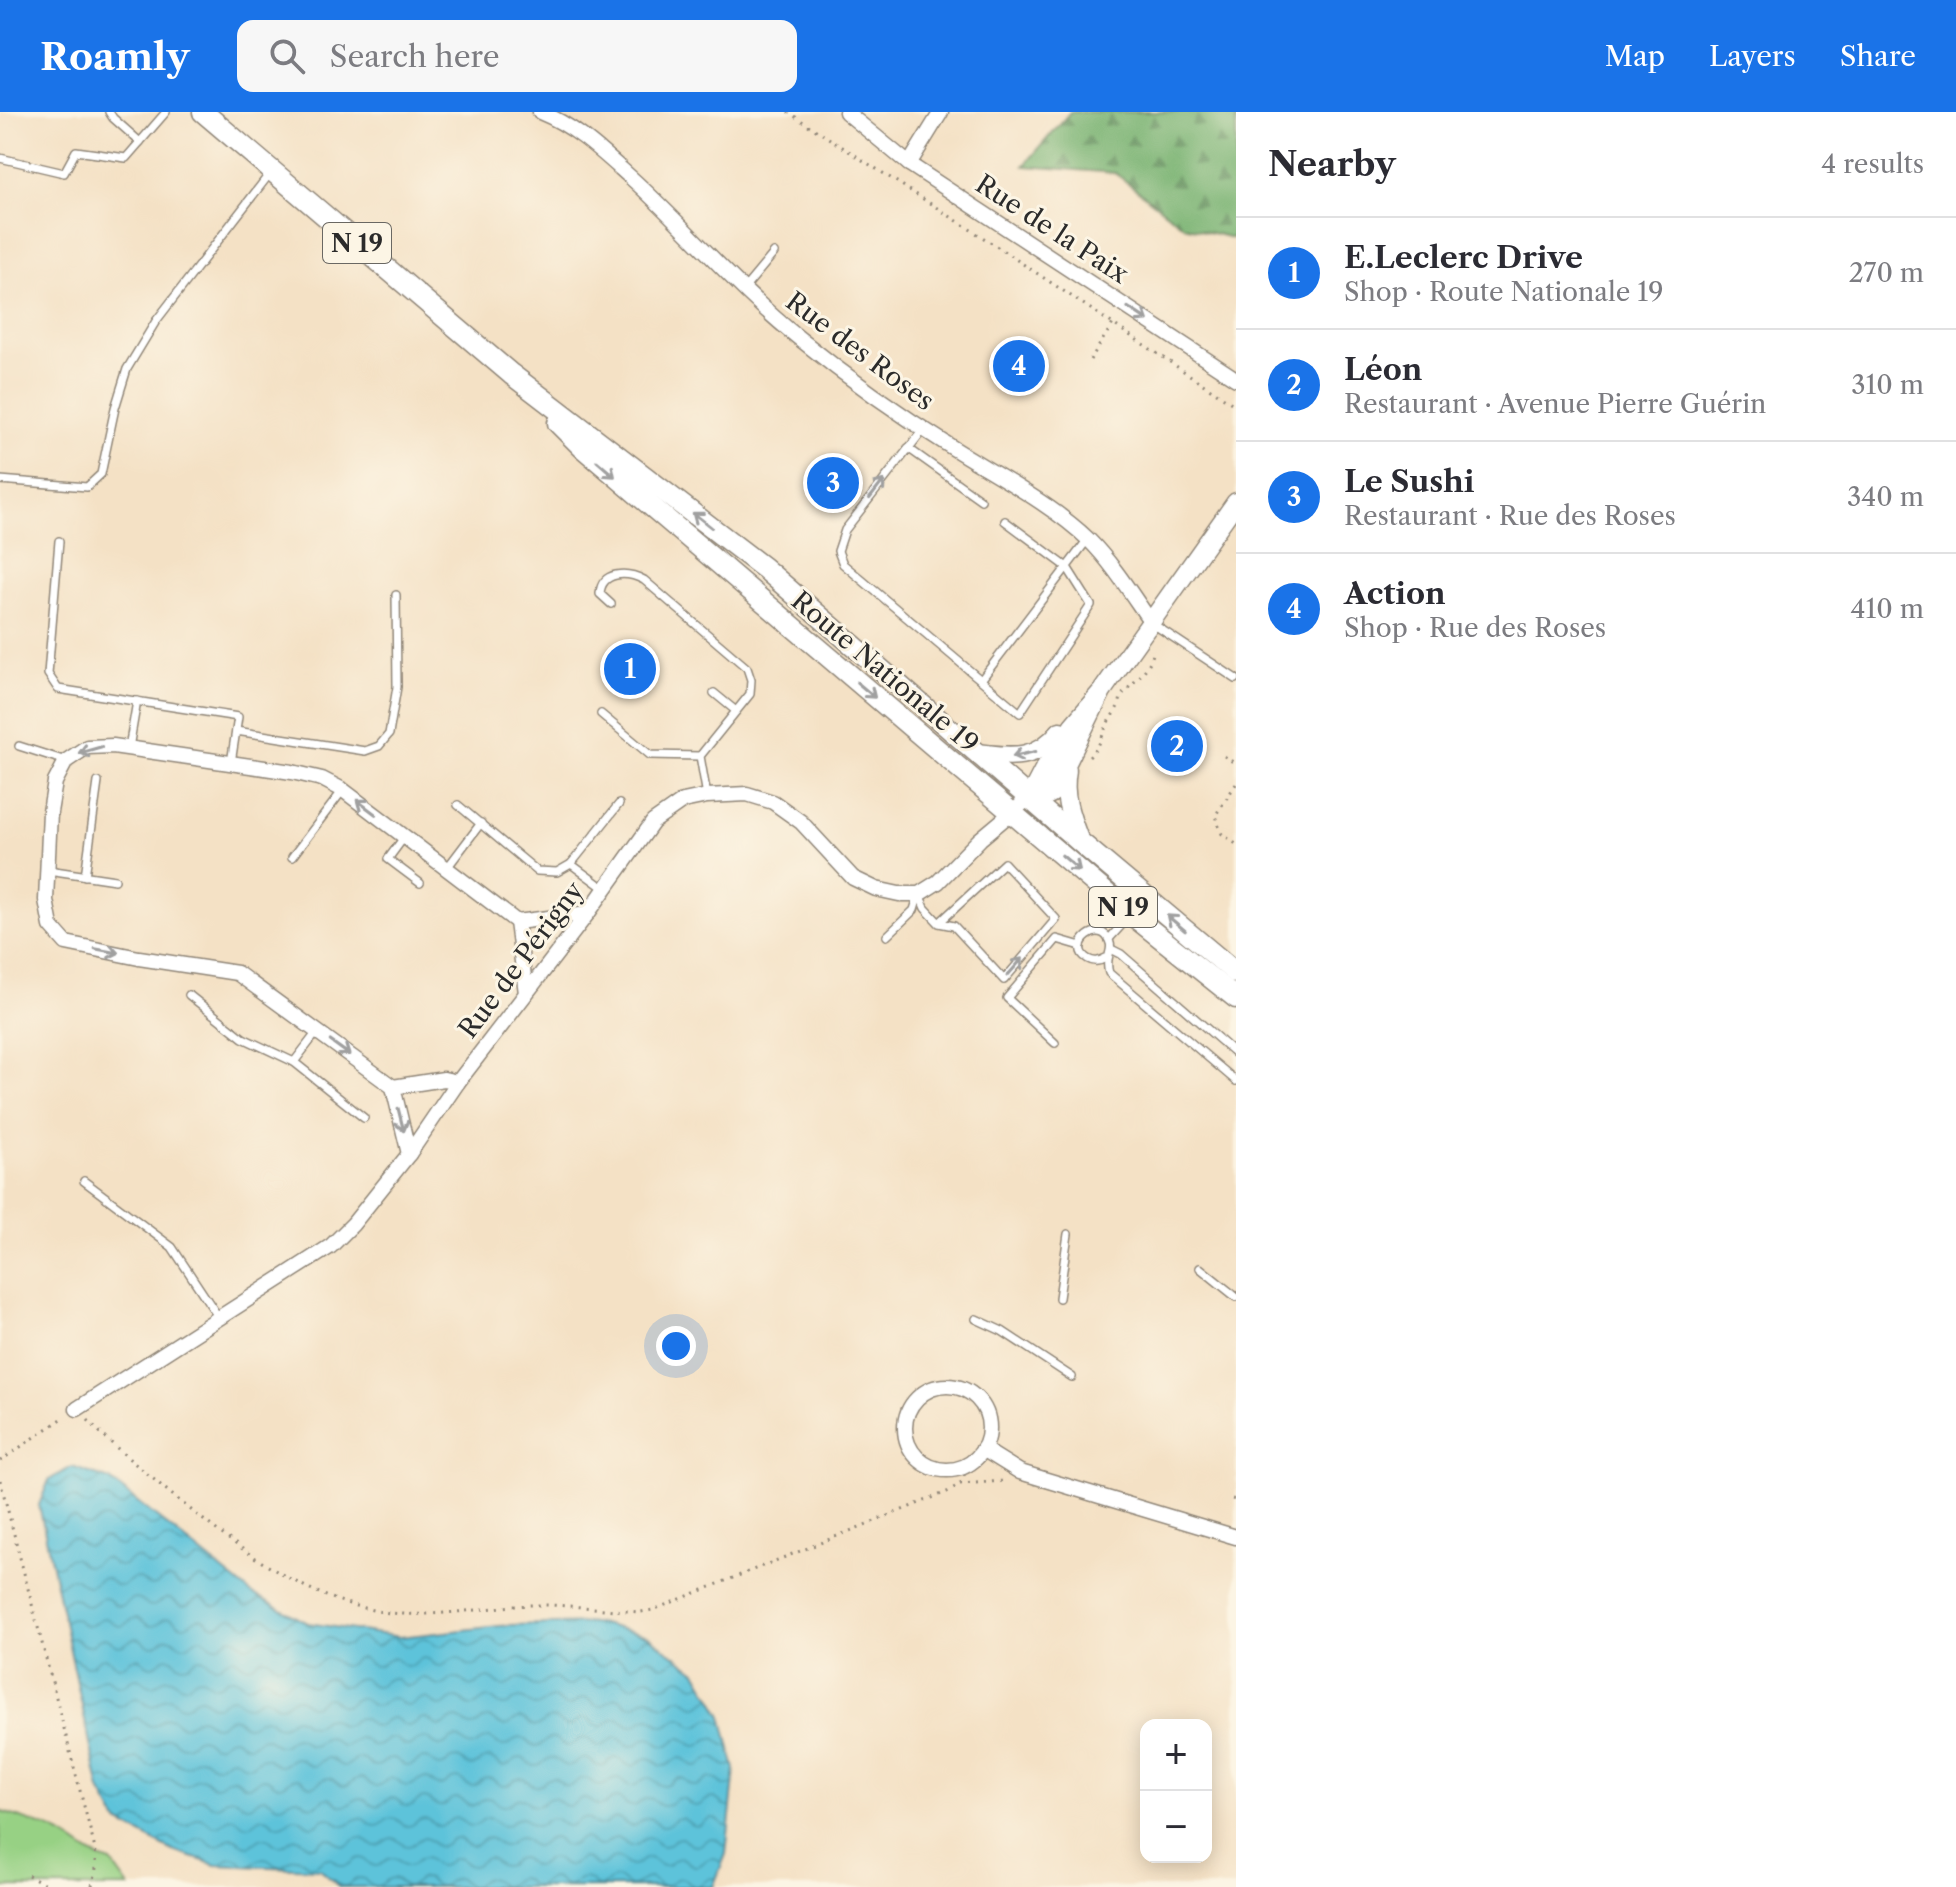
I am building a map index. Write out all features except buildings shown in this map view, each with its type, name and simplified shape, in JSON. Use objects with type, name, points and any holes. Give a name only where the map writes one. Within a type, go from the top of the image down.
[{"type":"main road","name":"Route Nationale 19","points":[[203,112],[511,374],[764,568],[1236,973]]},
{"type":"main road","name":"Route Nationale 19","points":[[511,374],[583,448],[1132,915],[1236,998]]},
{"type":"street","name":"Rue des Roses","points":[[540,112],[590,141],[798,338],[880,400],[1044,505],[1088,539],[1151,622]]},
{"type":"street","name":"Rue de la Paix","points":[[846,112],[909,164],[1236,379]]},
{"type":"street","points":[[909,164],[941,112]]},
{"type":"street","points":[[919,894],[938,882],[980,839],[1029,798],[1073,725],[1102,691],[1236,502]]},
{"type":"street","points":[[978,753],[1004,757],[1042,749],[1078,707],[1102,691]]},
{"type":"street","points":[[1080,842],[1067,808],[1065,780],[1077,760],[1102,691]]},
{"type":"street","points":[[409,1154],[393,1087],[237,973],[66,943],[51,926],[46,900],[50,812],[55,782],[66,761],[87,747],[113,746],[322,779],[343,790],[517,922],[588,913]]},
{"type":"street","points":[[1029,798],[1052,793],[1077,760]]},
{"type":"street","name":"Rue de Périgny","points":[[77,1409],[331,1246],[353,1224],[409,1154],[458,1082],[588,913],[653,822],[683,801],[747,794],[773,802],[801,822],[853,878],[876,889],[919,894]]},
{"type":"street","points":[[517,922],[526,993]]},
{"type":"street","points":[[393,1087],[444,1079],[458,1082]]},
{"type":"street","points":[[947,1386],[964,1389],[979,1401],[988,1419],[987,1440],[983,1449],[971,1462],[955,1469],[937,1469],[915,1455],[905,1431],[907,1414],[916,1399],[930,1389],[947,1386]]},
{"type":"street","points":[[983,1449],[1020,1472],[1236,1537]]},
{"type":"lane","points":[[109,112],[140,142]]},
{"type":"lane","points":[[0,158],[64,173],[76,151],[126,158],[166,112]]},
{"type":"lane","points":[[0,480],[87,487],[101,474],[127,369],[156,321],[272,171]]},
{"type":"lane","points":[[744,289],[774,253]]},
{"type":"lane","points":[[923,429],[845,530],[838,551],[843,564],[1020,713],[1091,605],[1067,567],[1005,521]]},
{"type":"lane","points":[[908,448],[981,500]]},
{"type":"lane","points":[[981,680],[1088,539]]},
{"type":"lane","points":[[59,541],[48,674],[58,689],[238,717],[231,763]]},
{"type":"lane","points":[[611,604],[600,594],[604,580],[612,575],[635,575],[747,668],[751,680],[750,694],[700,756],[707,796]]},
{"type":"lane","points":[[236,731],[365,751],[379,746],[389,734],[397,687],[396,595]]},
{"type":"lane","points":[[1151,622],[1236,679]]},
{"type":"lane","points":[[714,693],[736,711]]},
{"type":"lane","points":[[129,748],[137,701]]},
{"type":"lane","points":[[601,714],[650,755],[700,756]]},
{"type":"lane","points":[[19,746],[66,761]]},
{"type":"lane","points":[[85,876],[98,782]]},
{"type":"lane","points":[[292,857],[343,790]]},
{"type":"lane","points":[[458,805],[537,871],[557,872],[571,864],[619,804]]},
{"type":"lane","points":[[447,868],[481,823]]},
{"type":"lane","points":[[405,836],[388,859],[420,883]]},
{"type":"lane","points":[[919,894],[925,908],[939,923],[954,926],[1004,980],[1056,919],[1004,863],[939,923]]},
{"type":"lane","points":[[571,864],[605,889]]},
{"type":"lane","points":[[48,870],[115,880]]},
{"type":"lane","points":[[887,936],[914,910],[919,894]]},
{"type":"lane","points":[[1109,939],[1132,915]]},
{"type":"lane","points":[[1092,932],[1101,933],[1109,939],[1111,949],[1106,958],[1092,961],[1084,956],[1081,946],[1084,937],[1092,932]]},
{"type":"lane","points":[[1055,1043],[1007,998],[1057,939],[1081,946]]},
{"type":"lane","points":[[1111,949],[1121,954],[1236,1054]]},
{"type":"lane","points":[[1106,958],[1109,973],[1236,1081]]},
{"type":"lane","points":[[189,995],[243,1038],[294,1062],[364,1118]]},
{"type":"lane","points":[[294,1062],[317,1032]]},
{"type":"lane","points":[[84,1181],[172,1247],[219,1318]]},
{"type":"lane","points":[[1059,1298],[1068,1234]]},
{"type":"lane","points":[[1200,1268],[1236,1297]]},
{"type":"lane","points":[[976,1319],[1002,1331],[1072,1377]]},
{"type":"path","points":[[788,112],[1236,406]]},
{"type":"path","points":[[1090,360],[1124,305]]},
{"type":"path","points":[[1077,760],[1099,746],[1121,696],[1145,672],[1153,656],[1151,622]]},
{"type":"path","points":[[1224,756],[1236,764]]},
{"type":"path","points":[[1236,784],[1215,816],[1222,834],[1236,844]]},
{"type":"path","points":[[0,1461],[77,1409],[108,1442],[201,1518],[271,1569],[320,1593],[368,1610],[416,1614],[534,1605],[641,1612],[653,1610],[947,1492],[960,1484],[971,1462]]},
{"type":"path","points":[[0,1480],[93,1841],[97,1859],[91,1887]]},
{"type":"path","points":[[28,1875],[51,1887]]},
{"type":"green space","points":[[1070,112],[1236,112],[1236,239],[1184,226],[1115,173],[1024,166]]},
{"type":"green space","points":[[0,1811],[54,1830],[91,1854],[111,1862],[129,1887],[0,1887]]},
{"type":"water","points":[[72,1467],[110,1480],[251,1593],[308,1623],[400,1637],[508,1625],[598,1623],[648,1636],[696,1671],[722,1716],[735,1769],[726,1854],[713,1887],[339,1887],[320,1869],[216,1865],[173,1851],[118,1822],[100,1790],[39,1505],[49,1480]]},
{"type":"place","name":"Action","points":[[1019,366]]},
{"type":"place","name":"Le Sushi","points":[[833,483]]},
{"type":"place","name":"E.Leclerc Drive","points":[[630,669]]},
{"type":"place","name":"Léon","points":[[1177,746]]}]
